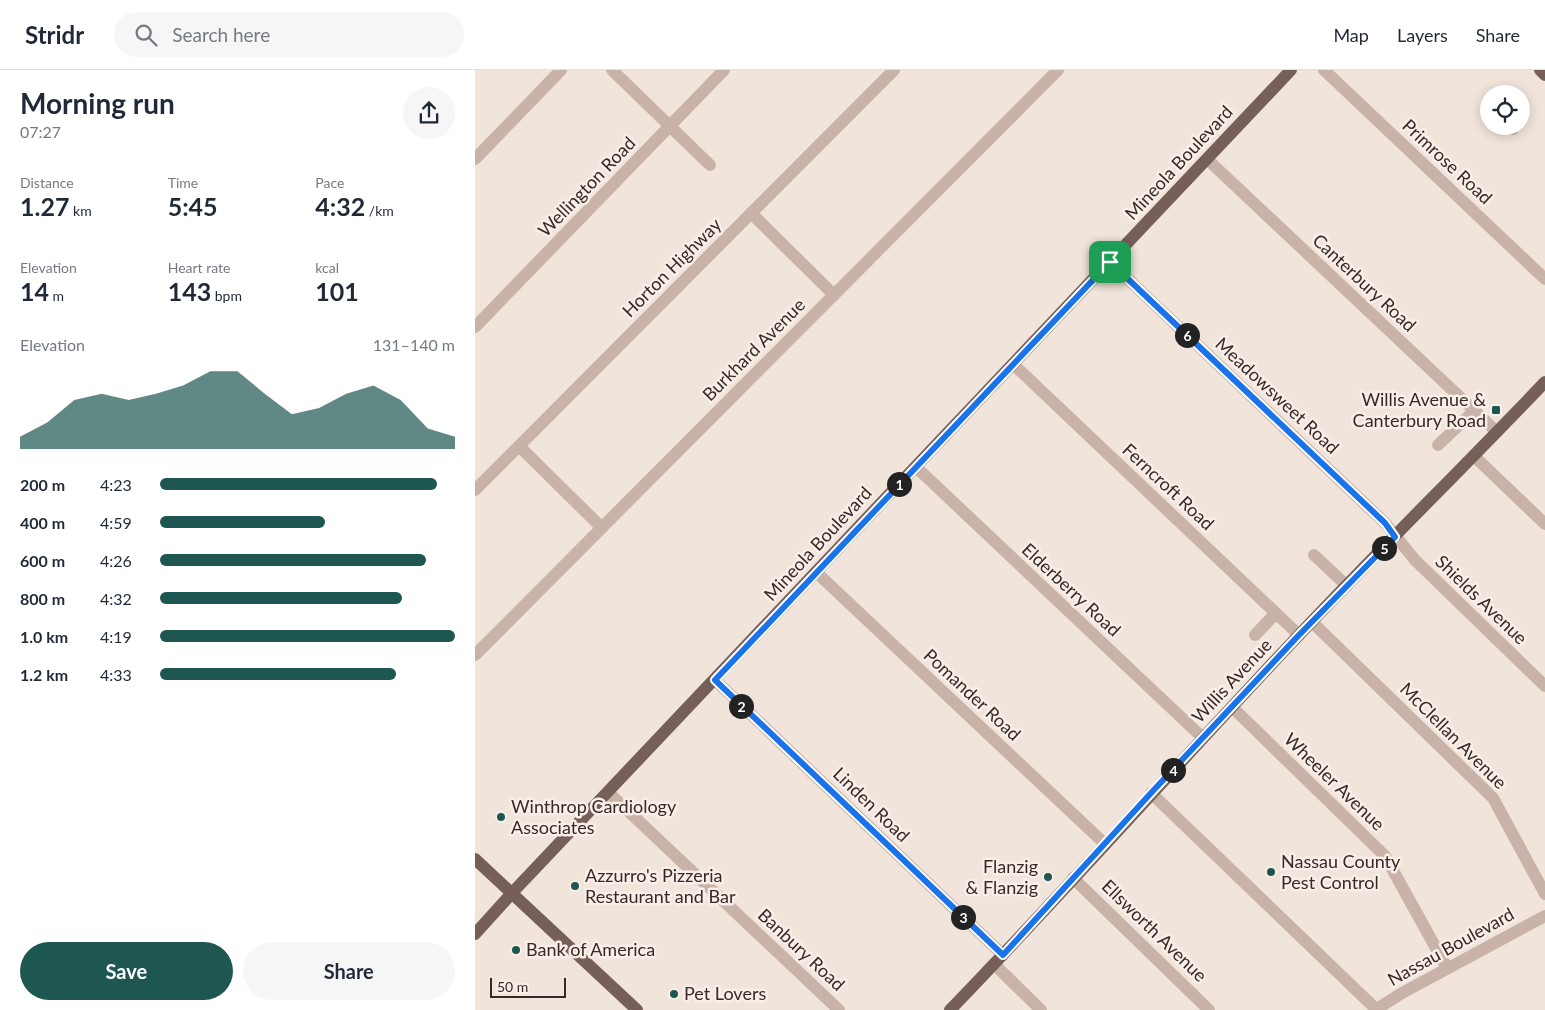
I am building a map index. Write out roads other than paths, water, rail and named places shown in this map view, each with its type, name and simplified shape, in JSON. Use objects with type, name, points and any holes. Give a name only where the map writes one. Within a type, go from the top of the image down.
[{"type":"main road","name":"Mineola Boulevard","points":[[475,934],[511,893],[715,680],[1291,70]]},
{"type":"main road","points":[[1540,70],[1545,75]]},
{"type":"main road","name":"Willis Avenue","points":[[950,1010],[1311,622],[1545,382]]},
{"type":"main road","points":[[475,858],[637,1010]]},
{"type":"street","points":[[475,159],[561,70]]},
{"type":"street","points":[[612,70],[710,165]]},
{"type":"street","name":"Wellington Road","points":[[475,327],[724,70]]},
{"type":"street","name":"Horton Highway","points":[[475,490],[894,70]]},
{"type":"street","name":"Burkhard Avenue","points":[[475,655],[1058,70]]},
{"type":"street","name":"Primrose Road","points":[[1324,70],[1545,279]]},
{"type":"street","name":"Canterbury Road","points":[[1207,159],[1497,432]]},
{"type":"street","points":[[751,213],[834,295]]},
{"type":"street","name":"Meadowsweet Road","points":[[1110,262],[1385,523],[1395,537]]},
{"type":"street","name":"Ferncroft Road","points":[[1013,364],[1299,635]]},
{"type":"street","points":[[1438,445],[1474,410]]},
{"type":"street","points":[[519,446],[602,528]]},
{"type":"street","points":[[1474,456],[1545,524]]},
{"type":"street","name":"Elderberry Road","points":[[916,467],[1203,738]]},
{"type":"street","name":"Shields Avenue","points":[[1395,537],[1415,560],[1545,686]]},
{"type":"street","points":[[1314,554],[1347,586]]},
{"type":"street","name":"Pomander Road","points":[[816,572],[1105,844]]},
{"type":"street","points":[[1255,635],[1276,613]]},
{"type":"street","name":"McClellan Avenue","points":[[1311,622],[1493,798],[1545,894]]},
{"type":"street","name":"Linden Road","points":[[715,680],[1003,955]]},
{"type":"street","name":"Wheeler Avenue","points":[[1232,707],[1385,856],[1447,968]]},
{"type":"street","name":"Banbury Road","points":[[608,792],[839,1010]]},
{"type":"street","points":[[1151,793],[1376,1010]]},
{"type":"street","name":"Ellsworth Avenue","points":[[1073,878],[1209,1010]]},
{"type":"street","name":"Nassau Boulevard","points":[[1376,1010],[1402,993],[1545,916]]},
{"type":"street","points":[[994,964],[1041,1010]]},
{"type":"place","name":"Willis Avenue & Canterbury Road","points":[[1496,410]]},
{"type":"place","name":"Winthrop Cardiology Associates","points":[[501,817]]},
{"type":"place","name":"Nassau County Pest Control","points":[[1271,872]]},
{"type":"place","name":"Flanzig & Flanzig","points":[[1048,877]]},
{"type":"place","name":"Azzurro's Pizzeria Restaurant and Bar","points":[[575,886]]},
{"type":"place","name":"Bank of America","points":[[516,950]]},
{"type":"place","name":"Pet Lovers","points":[[674,994]]}]
